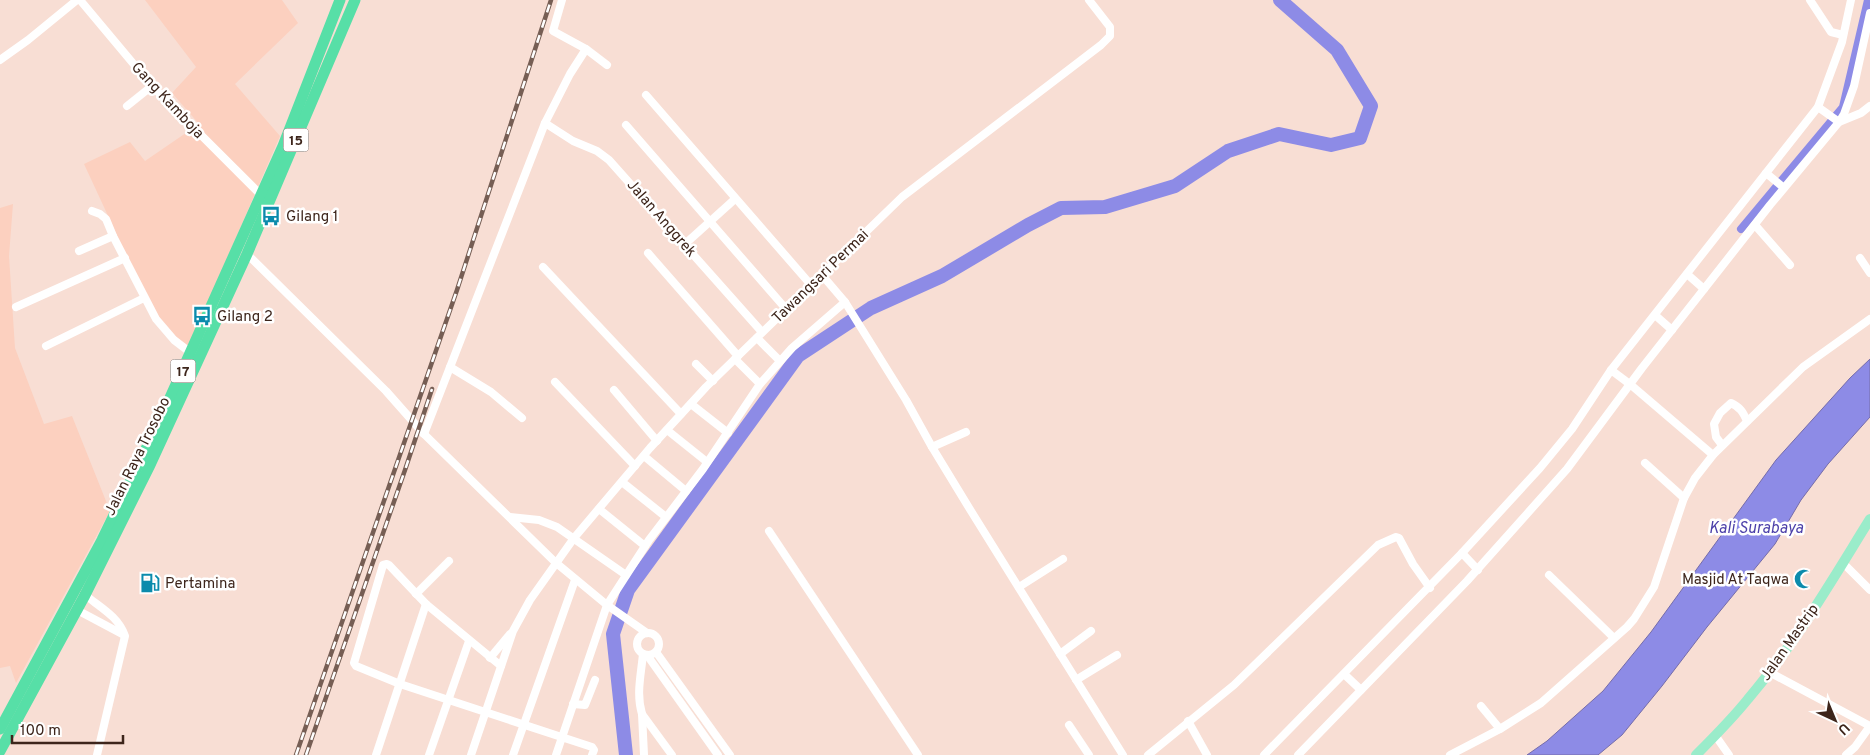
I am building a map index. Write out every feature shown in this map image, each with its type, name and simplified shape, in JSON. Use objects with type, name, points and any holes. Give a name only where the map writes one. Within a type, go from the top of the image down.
[{"type":"highway","name":"Jalan Raya Trosobo","points":[[0,729],[102,540],[191,353],[261,195],[314,69],[340,0]]},
{"type":"highway","name":"Jalan Raya Trosobo","points":[[0,751],[77,610],[157,449],[247,254],[356,0]]},
{"type":"main road","name":"Jalan Mastrip","points":[[1696,755],[1748,699],[1769,672],[1843,563],[1870,519]]},
{"type":"street","points":[[0,60],[78,0]]},
{"type":"street","name":"Gang Kamboja","points":[[78,0],[152,86],[261,195]]},
{"type":"street","points":[[562,0],[553,31],[586,49],[607,65]]},
{"type":"street","name":"Tawangsari Permai","points":[[513,631],[530,600],[555,562],[574,538],[657,441],[713,381],[902,197],[1101,45],[1111,34],[1108,24],[1088,0]]},
{"type":"street","points":[[1810,0],[1831,32],[1843,35]]},
{"type":"street","points":[[1264,755],[1464,555],[1572,429],[1656,316],[1821,109],[1852,0]]},
{"type":"street","points":[[1298,755],[1477,569],[1567,469],[1670,328],[1844,114],[1854,86],[1870,13]]},
{"type":"street","points":[[424,434],[545,123],[570,74],[586,49]]},
{"type":"street","points":[[127,106],[152,86]]},
{"type":"street","points":[[646,96],[811,285]]},
{"type":"street","points":[[1837,121],[1861,113],[1870,106]]},
{"type":"street","points":[[1821,109],[1837,121]]},
{"type":"street","name":"Jalan Anggrek","points":[[545,123],[604,156],[626,177],[685,244],[780,362]]},
{"type":"street","points":[[626,125],[786,309]]},
{"type":"street","points":[[1768,174],[1783,187]]},
{"type":"street","points":[[685,244],[735,200]]},
{"type":"street","points":[[92,211],[106,219],[144,298],[165,331],[191,353]]},
{"type":"street","points":[[1755,225],[1790,265]]},
{"type":"street","points":[[79,251],[113,236]]},
{"type":"street","points":[[648,253],[760,384]]},
{"type":"street","points":[[247,254],[386,391],[424,434],[555,562],[609,607],[647,633],[653,635],[658,640],[656,652]]},
{"type":"street","points":[[16,307],[125,258]]},
{"type":"street","points":[[1860,258],[1870,273]]},
{"type":"street","points":[[543,267],[681,414]]},
{"type":"street","points":[[822,275],[846,304],[906,400],[932,447],[1123,755]]},
{"type":"street","points":[[1688,275],[1702,288]]},
{"type":"street","points":[[46,346],[144,298]]},
{"type":"street","points":[[556,755],[609,607],[626,574],[728,433],[760,384],[792,348],[846,304]]},
{"type":"street","points":[[1656,316],[1670,328]]},
{"type":"street","points":[[1450,755],[1500,729],[1541,703],[1634,619],[1654,586],[1684,498],[1695,478],[1713,455],[1746,421],[1804,367],[1870,319]]},
{"type":"street","points":[[696,364],[713,381]]},
{"type":"street","points":[[450,367],[491,392],[522,418]]},
{"type":"street","points":[[1614,372],[1713,455]]},
{"type":"street","points":[[555,382],[635,466]]},
{"type":"street","points":[[614,390],[657,441]]},
{"type":"street","points":[[1722,445],[1716,438],[1714,424],[1724,408],[1730,403],[1736,405],[1743,412],[1746,421]]},
{"type":"street","points":[[691,404],[728,433]]},
{"type":"street","points":[[667,430],[707,462]]},
{"type":"street","points":[[932,447],[966,432]]},
{"type":"street","points":[[644,456],[686,491]]},
{"type":"street","points":[[1646,463],[1684,498]]},
{"type":"street","points":[[622,482],[666,518]]},
{"type":"street","points":[[598,509],[645,546]]},
{"type":"street","points":[[510,517],[545,522],[557,527],[626,574]]},
{"type":"street","points":[[769,531],[918,755]]},
{"type":"street","points":[[1148,755],[1234,685],[1378,545],[1396,537],[1399,538],[1413,564],[1430,588]]},
{"type":"street","points":[[1464,555],[1477,569]]},
{"type":"street","points":[[1019,587],[1063,559]]},
{"type":"street","points":[[416,594],[449,561]]},
{"type":"street","points":[[1843,563],[1870,590]]},
{"type":"street","points":[[501,666],[468,641],[426,604],[390,565],[383,565],[354,663],[356,666],[400,684],[448,698],[592,747],[594,750],[592,755]]},
{"type":"street","points":[[1549,575],[1614,638]]},
{"type":"street","points":[[513,755],[575,580]]},
{"type":"street","points":[[84,596],[116,620],[124,635],[123,649],[97,755]]},
{"type":"street","points":[[376,755],[426,604]]},
{"type":"street","points":[[77,610],[124,635]]},
{"type":"street","points":[[631,622],[637,648],[645,655],[718,755]]},
{"type":"street","points":[[490,658],[513,631]]},
{"type":"street","points":[[471,755],[513,631]]},
{"type":"street","points":[[1060,654],[1091,631]]},
{"type":"street","points":[[637,643],[642,635],[647,633]]},
{"type":"street","points":[[429,755],[468,641]]},
{"type":"street","points":[[645,655],[656,652]]},
{"type":"street","points":[[656,652],[730,755]]},
{"type":"street","points":[[644,755],[639,692],[645,655]]},
{"type":"street","points":[[1076,680],[1117,655]]},
{"type":"street","points":[[1769,672],[1870,726],[1846,755]]},
{"type":"street","points":[[1345,675],[1360,689]]},
{"type":"street","points":[[573,704],[584,705],[595,680]]},
{"type":"street","points":[[1480,706],[1500,729]]},
{"type":"street","points":[[642,714],[672,755]]},
{"type":"street","points":[[1188,721],[1208,755]]},
{"type":"street","points":[[702,732],[710,726]]},
{"type":"street","points":[[1069,726],[1089,755]]},
{"type":"street","points":[[1715,735],[1729,755]]},
{"type":"shaded area","points":[[145,0],[282,0],[298,23],[235,84],[280,136],[187,351],[161,330],[84,164],[130,142],[145,161],[199,124],[172,93],[196,67]]},
{"type":"shaded area","points":[[13,204],[9,256],[15,348],[44,424],[72,416],[110,511],[16,683],[10,666],[0,668],[0,208]]},
{"type":"water","name":"Kali Surabaya","points":[[1870,359],[1870,417],[1828,464],[1801,500],[1775,544],[1622,735],[1598,755],[1527,755],[1547,741],[1603,691],[1651,632],[1776,460],[1850,378]]},
{"type":"waterway","points":[[626,755],[613,634],[628,590],[798,356],[871,308],[942,276],[1028,225],[1061,208],[1105,207],[1175,186],[1228,151],[1279,134],[1331,145],[1360,138],[1371,106],[1337,50],[1280,0]]},
{"type":"waterway","points":[[1741,229],[1843,107],[1868,0]]},
{"type":"railway","points":[[296,755],[457,290],[551,0]]},
{"type":"railway","points":[[306,755],[432,389]]},
{"type":"place","name":"Gilang 1","points":[[271,216]]},
{"type":"place","name":"Gilang 2","points":[[202,316]]},
{"type":"place","name":"Masjid At Taqwa","points":[[1804,579]]},
{"type":"place","name":"Pertamina","points":[[150,583]]}]
